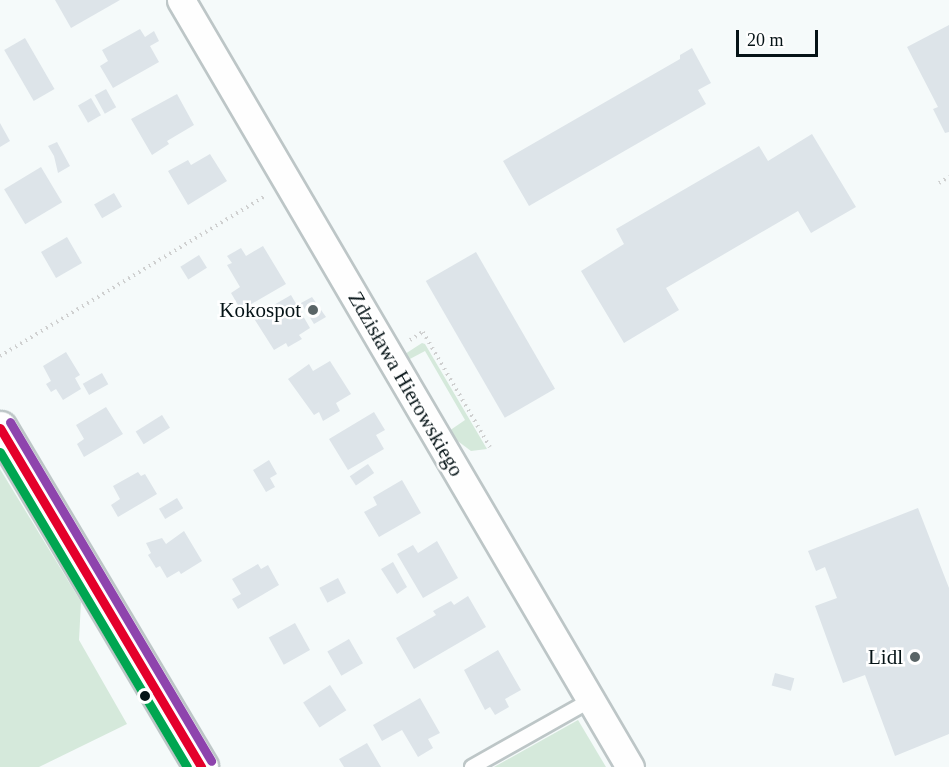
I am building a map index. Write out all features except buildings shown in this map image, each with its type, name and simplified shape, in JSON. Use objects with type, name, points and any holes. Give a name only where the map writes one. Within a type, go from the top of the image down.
[{"type":"street","name":"Zdzisława Hierowskiego","points":[[181,0],[630,767]]},
{"type":"street","points":[[0,428],[201,767]]},
{"type":"lane","points":[[472,767],[591,700]]},
{"type":"path","points":[[939,183],[949,177]]},
{"type":"path","points":[[0,356],[288,182]]},
{"type":"path","points":[[387,353],[423,332],[490,447]]},
{"type":"green space","points":[[422,343],[425,344],[487,449],[471,451],[451,436],[449,431],[465,420],[425,351],[408,360],[405,354]]},
{"type":"green space","points":[[0,469],[81,602],[79,640],[127,724],[39,767],[0,767]]},
{"type":"green space","points":[[578,720],[606,767],[494,767]]},
{"type":"transit line","points":[[10,422],[211,761]]},
{"type":"transit line","points":[[0,428],[201,767]]},
{"type":"transit line","points":[[0,452],[187,767]]},
{"type":"place","name":"Kokospot","points":[[313,310]]},
{"type":"place","name":"Lidl","points":[[915,657]]}]
